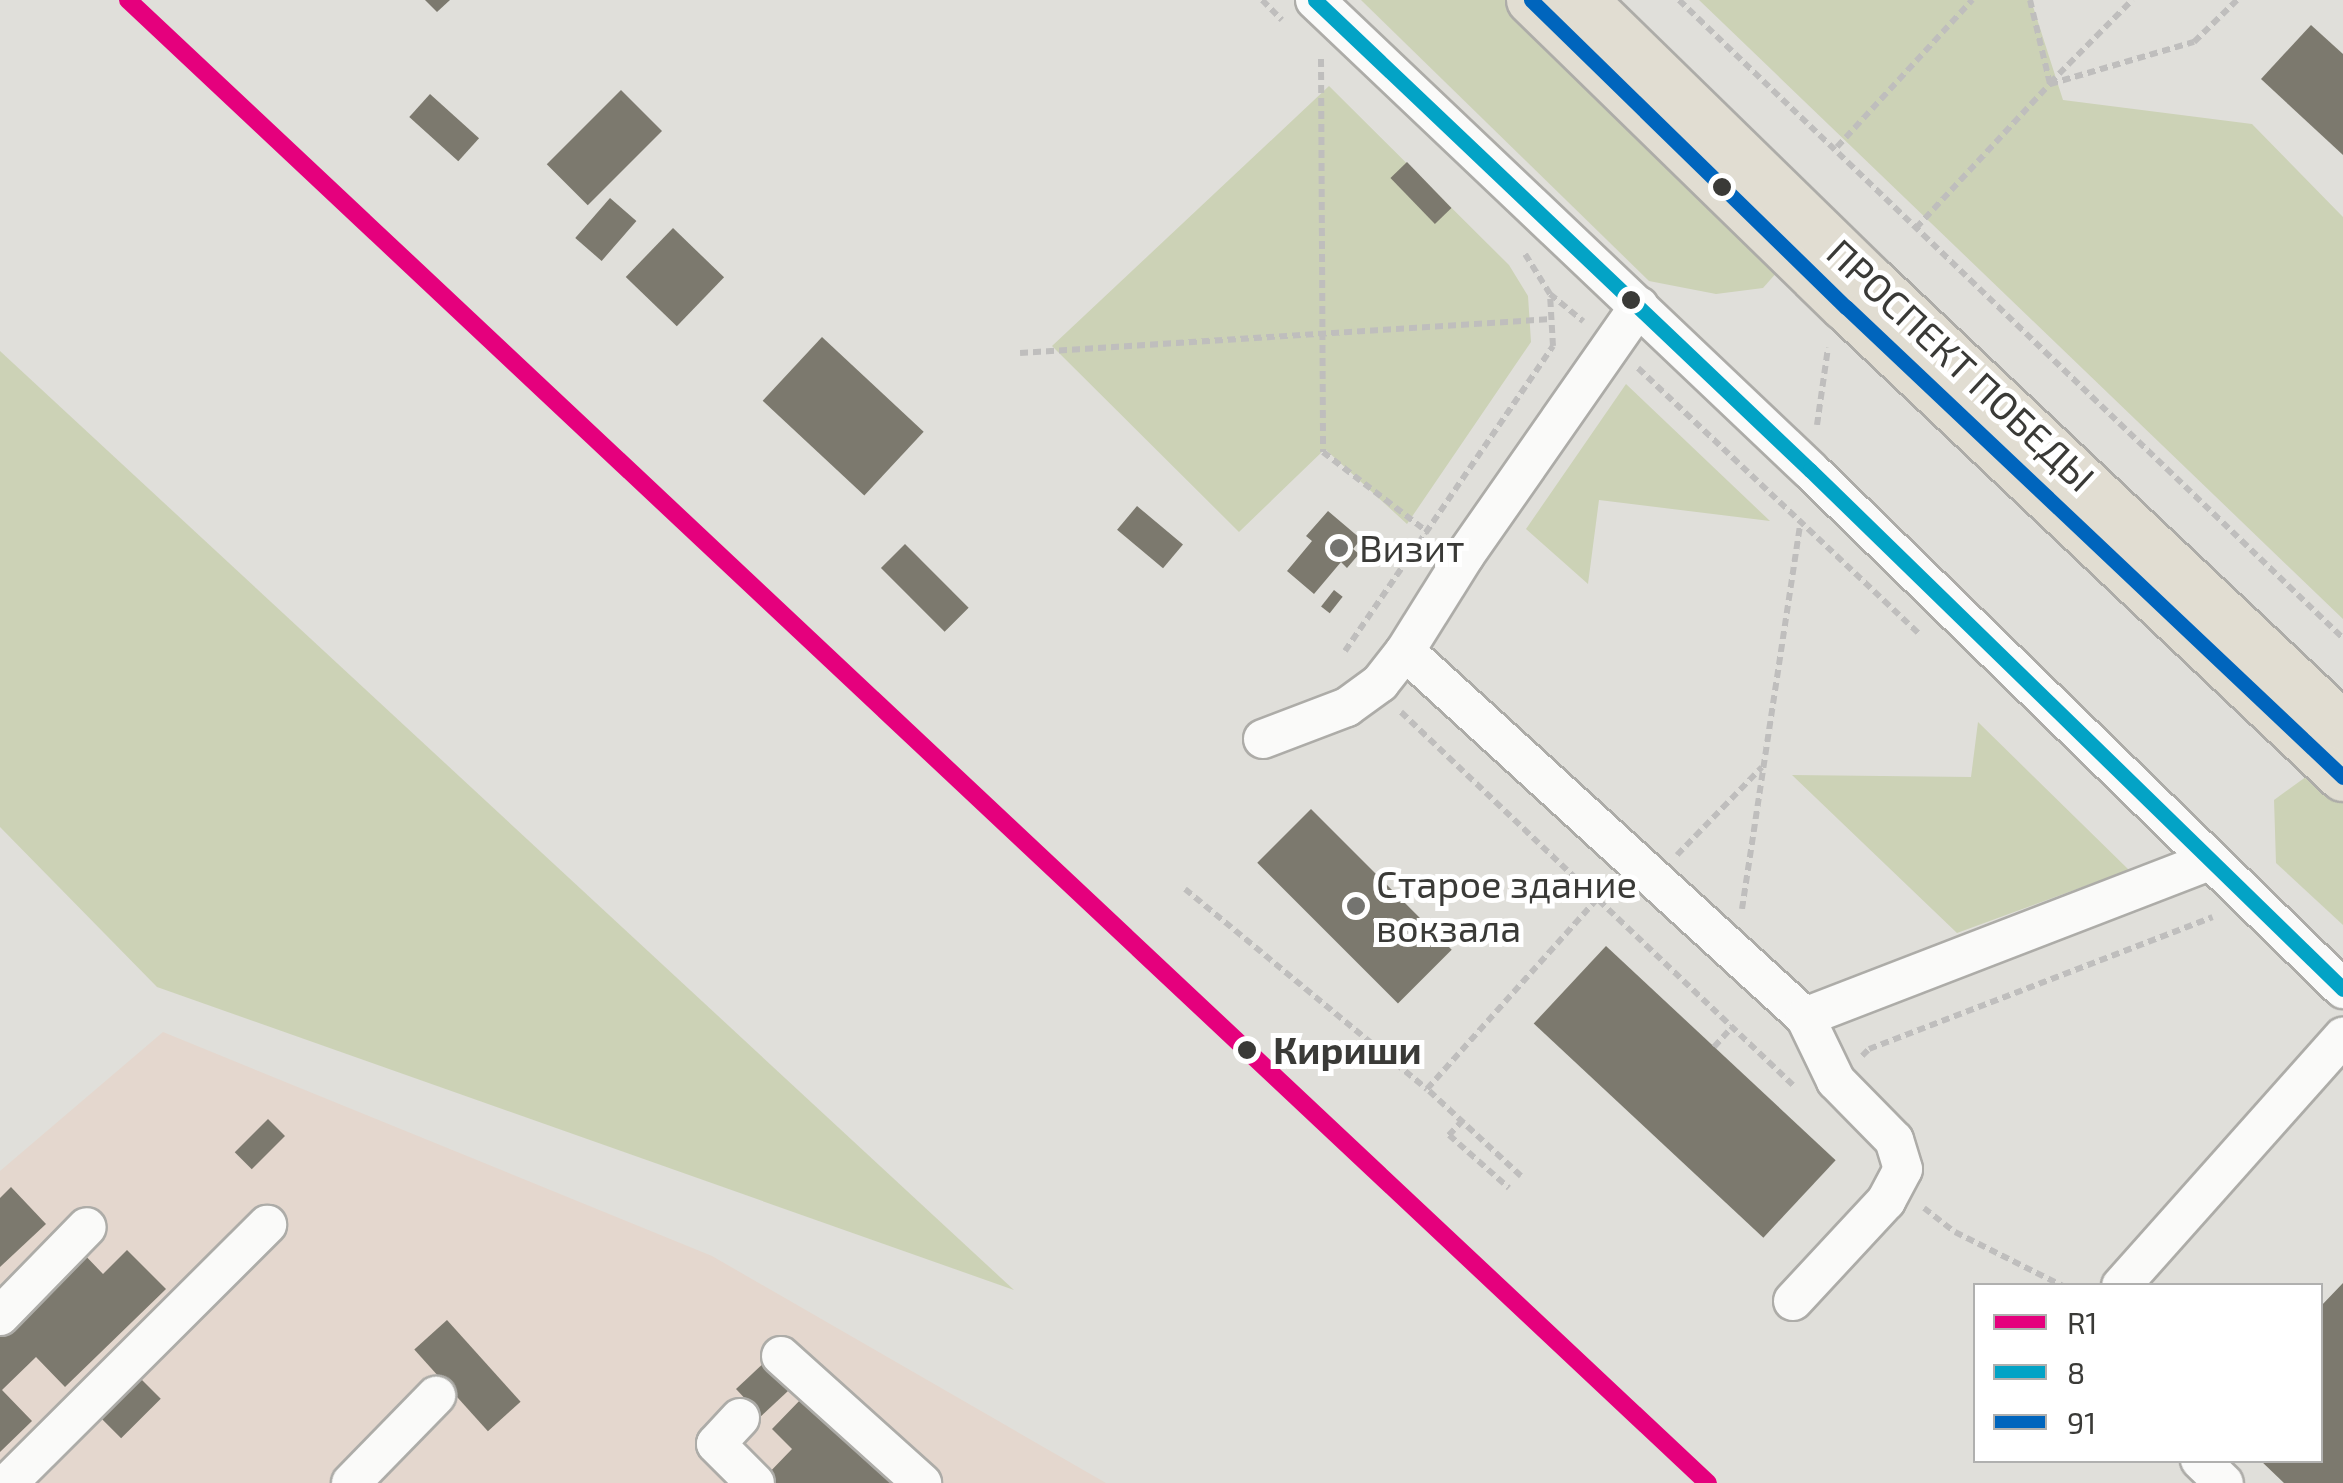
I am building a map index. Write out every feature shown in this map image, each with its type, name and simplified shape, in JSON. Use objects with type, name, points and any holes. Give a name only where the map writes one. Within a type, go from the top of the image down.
[{"type":"main road","name":"ПРОСПЕКТ ПОБЕДЫ","points":[[1531,0],[1860,320],[2343,776]]},
{"type":"main road","name":"ПРОСПЕКТ ПОБЕДЫ","points":[[1582,0],[1870,280],[2343,726]]},
{"type":"street","points":[[1315,0],[1639,306],[2343,989]]},
{"type":"street","points":[[1264,739],[1348,707],[1380,683],[1639,306]]},
{"type":"street","points":[[1405,651],[1805,1017],[1836,1081],[1894,1140],[1903,1169],[1898,1184],[1793,1301]]},
{"type":"street","points":[[1805,1017],[2209,861]]},
{"type":"street","points":[[2124,1283],[2343,1036]]},
{"type":"street","points":[[8,1483],[267,1225]]},
{"type":"street","points":[[0,1316],[87,1227]]},
{"type":"street","points":[[781,1356],[922,1483]]},
{"type":"street","points":[[350,1483],[436,1396]]},
{"type":"street","points":[[740,1418],[716,1444],[755,1483]]},
{"type":"street","points":[[2203,1463],[2224,1483]]},
{"type":"path","points":[[1262,0],[1286,23]]},
{"type":"path","points":[[1678,0],[1837,147],[1916,228],[2343,638]]},
{"type":"path","points":[[1837,147],[1972,0]]},
{"type":"path","points":[[2030,0],[2050,84]]},
{"type":"path","points":[[1916,228],[2132,0]]},
{"type":"path","points":[[2050,84],[2194,42],[2236,0]]},
{"type":"path","points":[[1310,46],[1335,70]]},
{"type":"path","points":[[1322,58],[1323,452],[1429,533]]},
{"type":"path","points":[[1511,240],[1550,294],[1581,319]]},
{"type":"path","points":[[1344,651],[1429,533],[1552,346],[1550,294]]},
{"type":"path","points":[[1020,353],[1551,319]]},
{"type":"path","points":[[1816,430],[1830,338]]},
{"type":"path","points":[[1628,358],[1929,644]]},
{"type":"path","points":[[1724,1019],[1799,532]]},
{"type":"path","points":[[1380,683],[1406,719],[1814,1104],[1869,1049],[2214,917],[2171,876]]},
{"type":"path","points":[[1616,919],[1763,766]]},
{"type":"path","points":[[1185,889],[1427,1089],[1522,1176]]},
{"type":"path","points":[[1427,1089],[1596,900]]},
{"type":"path","points":[[1714,1047],[1733,1026]]},
{"type":"path","points":[[1463,1120],[1449,1134],[1510,1188]]},
{"type":"path","points":[[1898,1184],[1955,1232],[2057,1283]]},
{"type":"shaded area","points":[[163,1032],[712,1256],[1106,1483],[0,1483],[0,1171]]},
{"type":"green space","points":[[1361,0],[1510,0],[1785,263],[1763,288],[1716,294],[1649,281]]},
{"type":"green space","points":[[1699,0],[2031,0],[2063,100],[2252,124],[2343,217],[2343,619]]},
{"type":"green space","points":[[1329,86],[1509,265],[1528,296],[1531,342],[1407,524],[1325,449],[1239,532],[1052,346]]},
{"type":"green space","points":[[0,351],[1014,1290],[157,987],[0,827]]},
{"type":"green space","points":[[1626,384],[1770,521],[1599,500],[1588,584],[1526,529]]},
{"type":"green space","points":[[1978,722],[2129,870],[1957,933],[1792,775],[1971,777]]},
{"type":"green space","points":[[2321,766],[2343,789],[2343,925],[2276,863],[2274,800]]},
{"type":"building","points":[[425,0],[450,0],[437,12]]},
{"type":"building","points":[[2311,25],[2343,54],[2343,155],[2261,79]]},
{"type":"building","points":[[621,90],[662,131],[588,205],[547,164]]},
{"type":"building","points":[[430,94],[479,138],[458,161],[409,117]]},
{"type":"building","points":[[1407,162],[1451,208],[1435,224],[1390,178]]},
{"type":"building","points":[[610,198],[636,221],[602,261],[575,238]]},
{"type":"building","points":[[673,228],[724,277],[677,326],[626,277]]},
{"type":"building","points":[[822,337],[924,432],[864,495],[763,401]]},
{"type":"building","points":[[1137,506],[1183,545],[1163,568],[1117,530]]},
{"type":"building","points":[[1328,511],[1361,539],[1353,549],[1359,554],[1347,568],[1341,562],[1314,594],[1287,571],[1312,541],[1306,536]]},
{"type":"building","points":[[905,544],[969,608],[945,632],[881,568]]},
{"type":"building","points":[[1334,590],[1343,597],[1330,613],[1321,607]]},
{"type":"building","name":"Старое здание вокзала","points":[[1311,809],[1452,950],[1398,1003],[1257,863]]},
{"type":"building","name":"Кириши","points":[[1606,946],[1836,1160],[1763,1238],[1534,1024]]},
{"type":"building","points":[[268,1119],[285,1136],[252,1169],[235,1152]]},
{"type":"building","points":[[11,1187],[46,1224],[0,1267],[0,1198]]},
{"type":"building","points":[[80,1250],[103,1274],[127,1250],[166,1289],[65,1387],[36,1357],[2,1390],[32,1421],[0,1452],[0,1327]]},
{"type":"building","points":[[2343,1283],[2343,1483],[2284,1483],[2263,1463],[2323,1463],[2323,1304]]},
{"type":"building","points":[[447,1320],[521,1402],[488,1431],[414,1349]]},
{"type":"building","points":[[766,1361],[791,1388],[761,1416],[736,1389]]},
{"type":"building","points":[[136,1374],[161,1399],[121,1438],[96,1414]]},
{"type":"building","points":[[804,1396],[895,1483],[769,1483],[764,1478],[792,1449],[772,1429]]},
{"type":"transit line","name":"R1","points":[[128,0],[1708,1483]]},
{"type":"transit line","name":"8","points":[[1315,0],[1810,470],[2343,989]]},
{"type":"transit line","name":"91","points":[[1531,0],[1846,307],[2343,777]]},
{"type":"place","name":"Визит","points":[[1339,548]]},
{"type":"place","name":"Старое здание вокзала","points":[[1356,906]]},
{"type":"place","name":"Кириши","points":[[1247,1050]]}]
